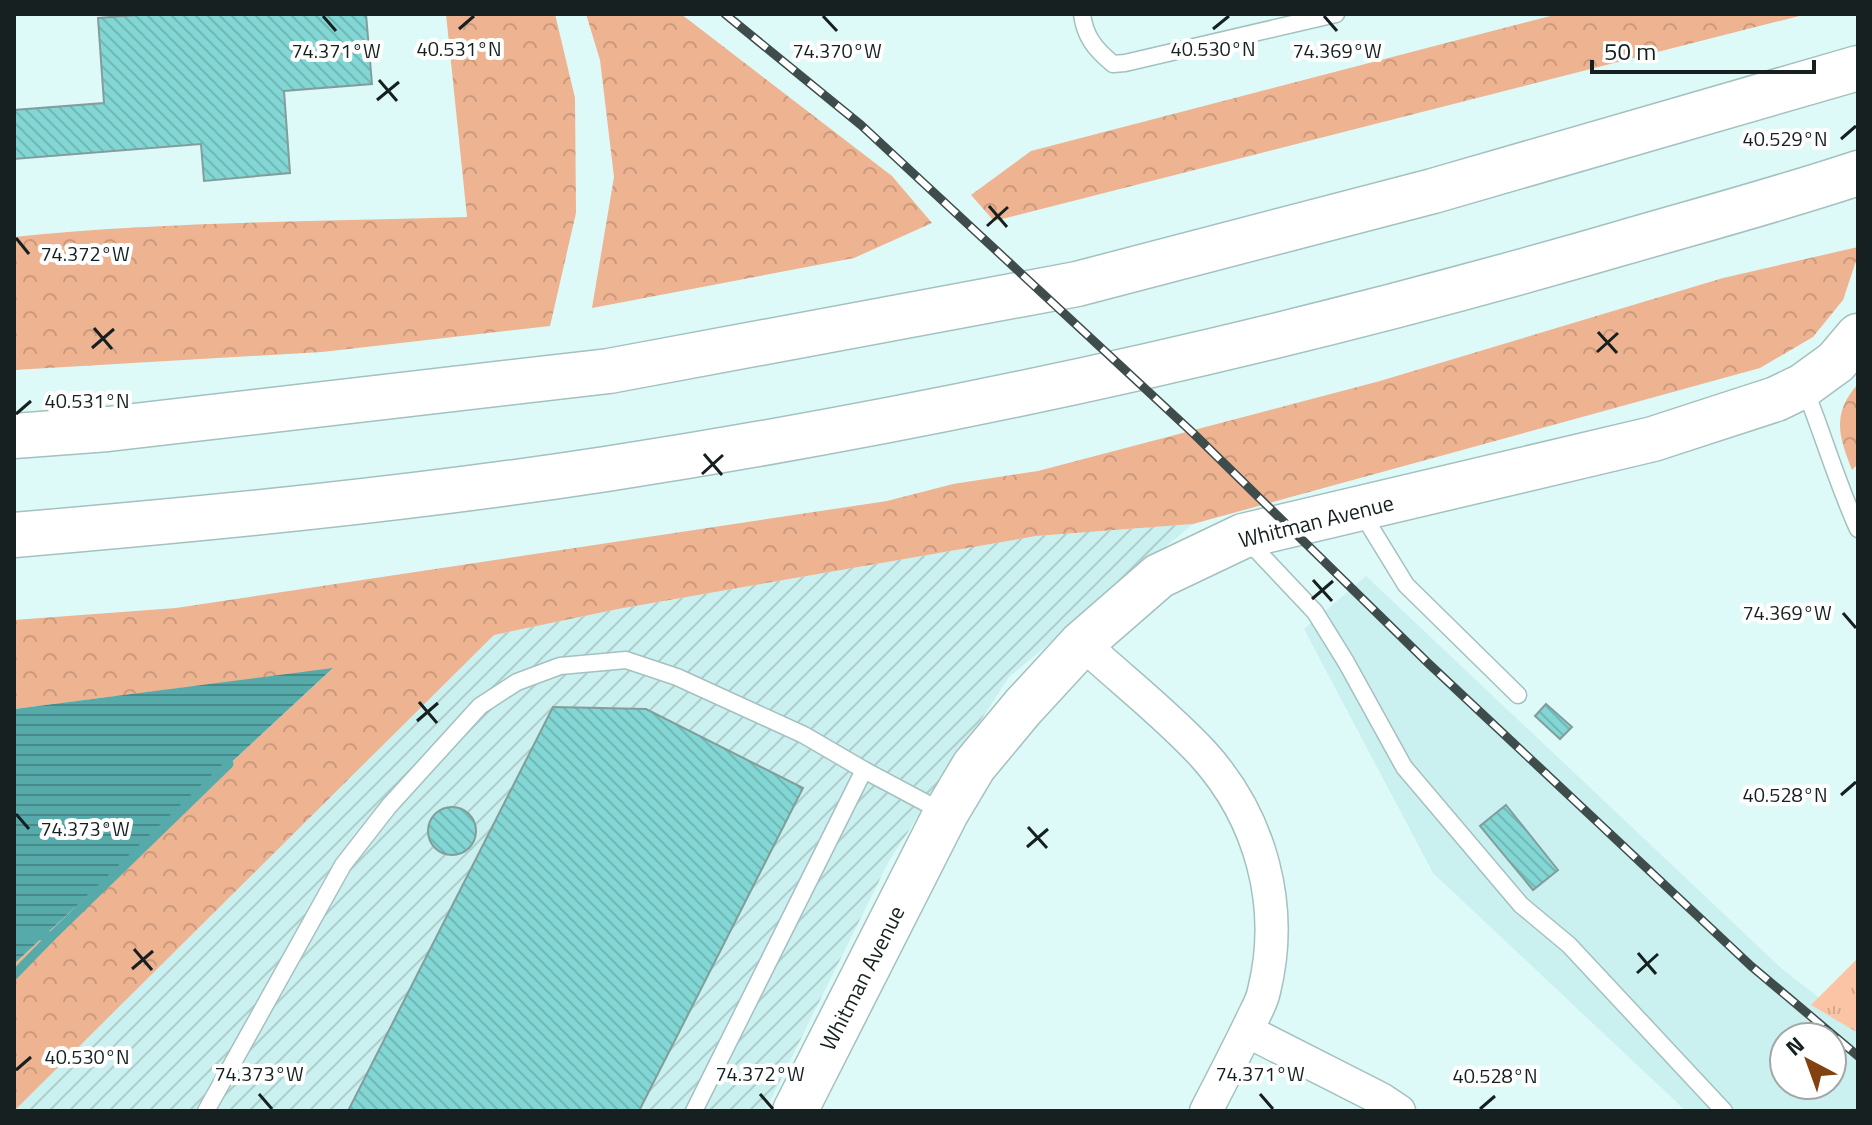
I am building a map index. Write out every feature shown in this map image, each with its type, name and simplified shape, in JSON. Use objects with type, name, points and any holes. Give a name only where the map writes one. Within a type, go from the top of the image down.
[{"type":"main road","points":[[14,436],[123,427],[609,371],[1077,284],[1433,191],[1858,68]]},
{"type":"main road","points":[[14,535],[408,495],[605,469],[837,429],[1208,353],[1494,281],[1858,173]]},
{"type":"main road","name":"Whitman Avenue","points":[[795,1111],[946,813],[974,766],[1082,643],[1159,576],[1243,536],[1653,439],[1776,399],[1803,386],[1836,362],[1858,336]]},
{"type":"street","points":[[1082,643],[1202,754],[1230,788],[1248,820],[1262,859],[1271,898],[1270,952],[1264,993],[1206,1111]]},
{"type":"street","points":[[1247,1031],[1399,1111]]},
{"type":"lane","points":[[1082,14],[1084,30],[1090,42],[1113,64],[1316,16],[1336,14]]},
{"type":"lane","points":[[1803,386],[1858,529]]},
{"type":"lane","points":[[1359,509],[1406,585],[1518,695]]},
{"type":"lane","points":[[1243,536],[1315,612],[1404,767],[1521,905],[1569,945],[1724,1111]]},
{"type":"lane","points":[[206,1111],[343,865],[389,806],[480,706],[517,682],[560,666],[626,660],[677,677],[804,735],[946,813]]},
{"type":"lane","points":[[694,1111],[864,770]]},
{"type":"shaded area","points":[[1193,524],[1009,677],[889,861],[765,1111],[14,1111],[494,635],[618,609],[1036,536]]},
{"type":"shaded area","points":[[1366,576],[1781,968],[1858,1028],[1858,1111],[1686,1111],[1433,873],[1304,629]]},
{"type":"green space","points":[[446,14],[555,14],[575,98],[576,213],[550,326],[322,352],[14,370],[14,237],[184,225],[467,217]]},
{"type":"green space","points":[[586,14],[681,14],[892,176],[932,223],[854,258],[592,308],[614,177],[600,60]]},
{"type":"green space","points":[[1558,14],[1807,14],[994,221],[971,195],[1031,151]]},
{"type":"green space","points":[[1858,247],[1843,300],[1813,337],[1760,368],[1193,524],[1036,536],[618,609],[494,635],[14,1111],[14,964],[332,669],[14,709],[14,620],[176,608],[887,501],[953,484],[1038,471],[1380,381],[1723,278]]},
{"type":"green space","points":[[1858,384],[1858,464],[1852,470],[1840,426],[1844,405]]},
{"type":"green space","points":[[1858,958],[1858,1033],[1848,1027],[1848,1021],[1838,1021],[1811,1005]]},
{"type":"water","points":[[333,668],[14,964],[14,709]]},
{"type":"building","points":[[151,14],[366,14],[372,84],[284,91],[290,173],[204,181],[201,144],[14,159],[14,110],[104,103],[98,18]]},
{"type":"building","points":[[1546,704],[1572,727],[1560,739],[1535,716]]},
{"type":"building","points":[[553,707],[646,709],[803,788],[639,1111],[348,1111]]},
{"type":"building","points":[[1506,805],[1558,870],[1533,890],[1480,826]]},
{"type":"building","points":[[452,807],[469,814],[476,831],[469,848],[452,855],[435,848],[428,831],[435,814]]},
{"type":"waterway","points":[[14,935],[52,936],[229,764]]},
{"type":"waterway","points":[[14,975],[52,936]]},
{"type":"railway","points":[[725,14],[861,125],[1194,434],[1428,663],[1751,966],[1858,1056]]}]
